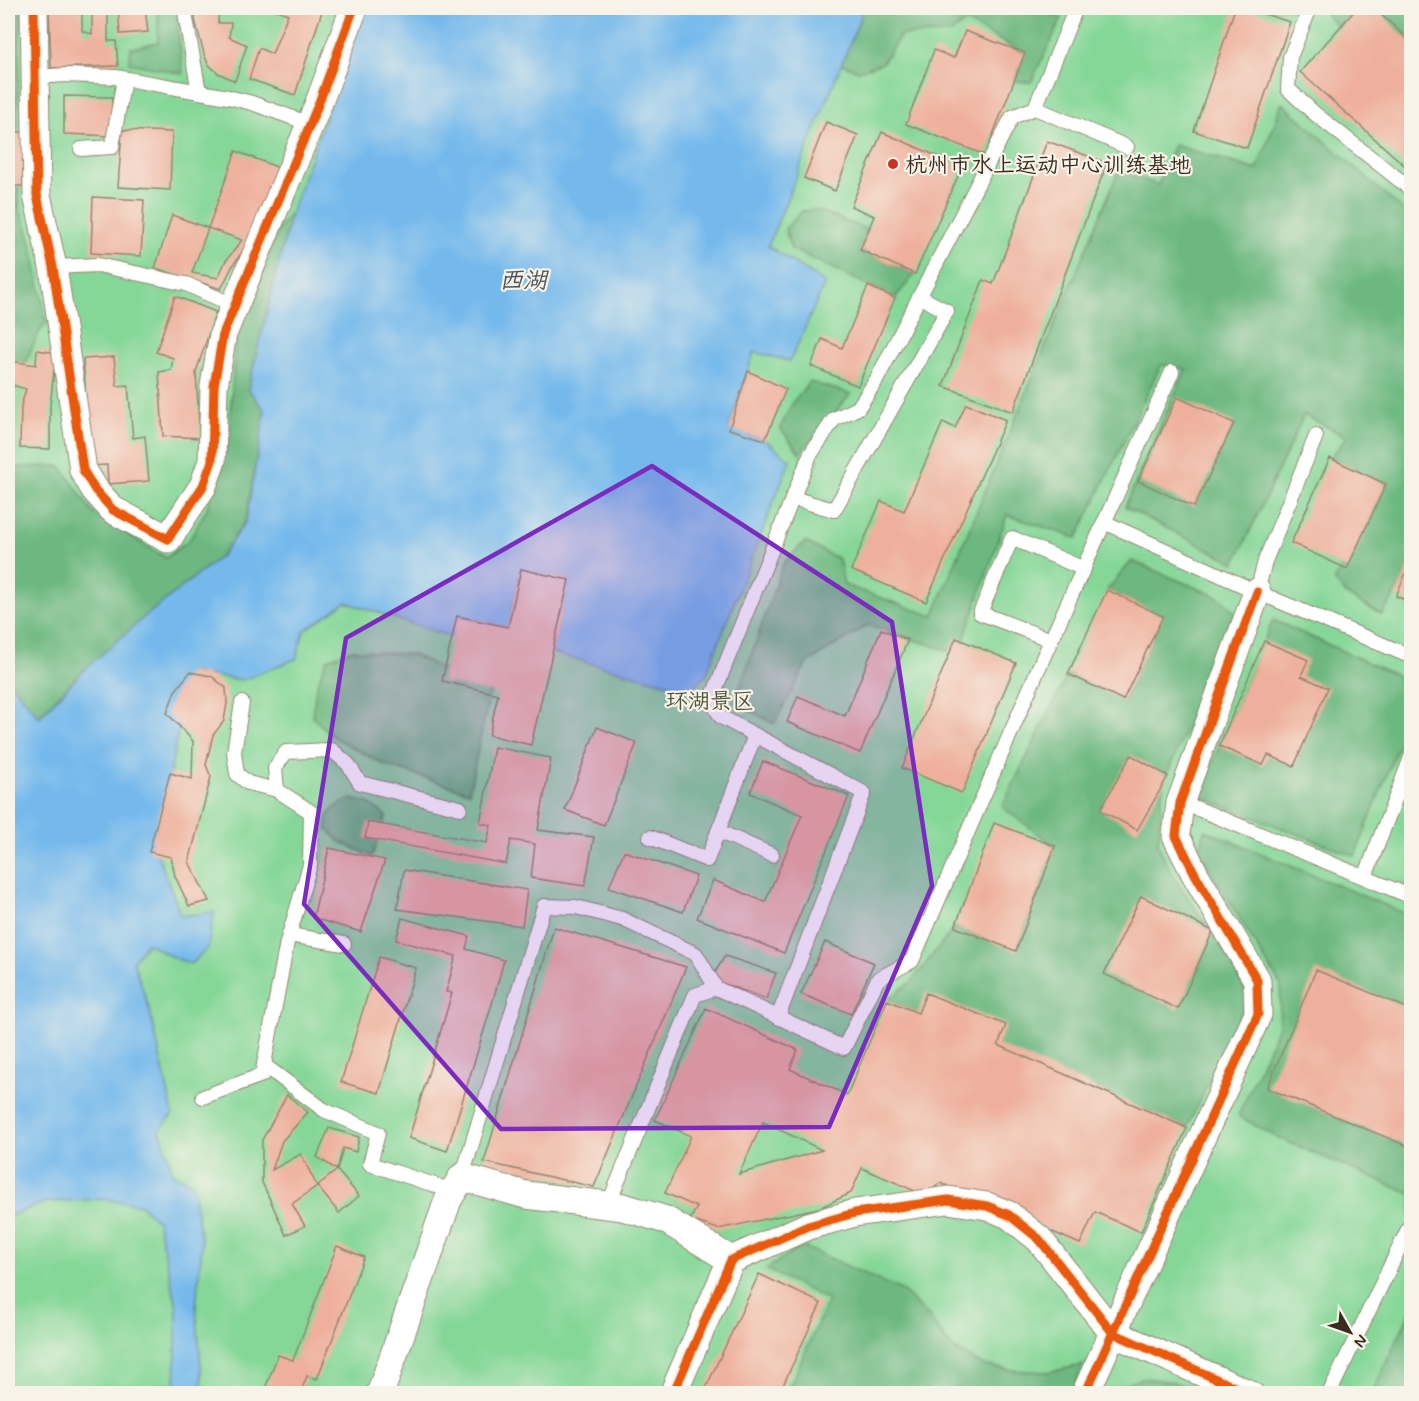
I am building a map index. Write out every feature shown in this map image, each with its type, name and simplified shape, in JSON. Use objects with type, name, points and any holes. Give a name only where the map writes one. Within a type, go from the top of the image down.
[{"type":"street","points":[[34,8],[37,195],[53,267],[83,470],[95,490],[112,510],[168,539],[203,486],[212,461],[214,386],[223,334],[310,124],[354,8]]},
{"type":"street","points":[[1085,1394],[1258,1014],[1257,980],[1176,836],[1180,803],[1257,592]]},
{"type":"street","points":[[380,1394],[448,1200],[458,1184],[526,1196],[623,1207],[666,1220],[731,1260]]},
{"type":"street","points":[[673,1394],[731,1260],[808,1226],[855,1213],[948,1200],[987,1206],[1010,1215],[1039,1239],[1113,1333],[1250,1394]]},
{"type":"lane","points":[[185,8],[199,92]]},
{"type":"lane","points":[[1035,108],[1076,8]]},
{"type":"lane","points":[[1310,8],[1290,57],[1288,89],[1314,113],[1412,190]]},
{"type":"lane","points":[[35,77],[66,75],[124,79],[252,103],[310,124]]},
{"type":"lane","points":[[81,149],[112,147],[124,79]]},
{"type":"lane","points":[[778,1017],[864,793],[721,717],[711,700],[792,498],[810,455],[834,419],[858,408],[878,380],[1012,117],[1035,108],[1127,147]]},
{"type":"lane","points":[[53,267],[98,265],[186,284],[235,306]]},
{"type":"lane","points":[[792,498],[834,510],[947,311],[920,297]]},
{"type":"lane","points":[[264,1065],[324,1110],[378,1133],[370,1164],[458,1184],[544,906],[576,907],[622,919],[696,954],[716,988],[844,1048],[878,979],[912,961],[1051,640],[1172,372]]},
{"type":"lane","points":[[1257,592],[1265,561],[1316,436]]},
{"type":"lane","points":[[1104,522],[1257,592],[1412,657]]},
{"type":"lane","points":[[1051,640],[980,613],[1012,538],[1084,568]]},
{"type":"lane","points":[[203,1097],[262,1075],[289,935],[310,865],[311,812],[277,790],[248,783],[237,774],[234,752],[242,703]]},
{"type":"lane","points":[[650,837],[707,860],[755,735]]},
{"type":"lane","points":[[277,790],[275,768],[286,752],[332,750],[348,764],[360,783],[460,808]]},
{"type":"lane","points":[[1365,878],[1412,755]]},
{"type":"lane","points":[[1180,803],[1412,897]]},
{"type":"lane","points":[[718,831],[772,855]]},
{"type":"lane","points":[[289,935],[344,944]]},
{"type":"lane","points":[[608,1205],[695,995],[716,988]]},
{"type":"lane","points":[[1329,1394],[1412,1221]]},
{"type":"highlighted area","points":[[652,466],[892,622],[932,886],[829,1127],[501,1129],[304,904],[346,638]]},
{"type":"green space","name":"环湖景区","points":[[8,8],[1411,8],[1411,1393],[8,1393]]},
{"type":"green space","points":[[8,8],[21,8],[17,119],[19,207],[32,249],[46,322],[36,338],[9,403],[8,400]]},
{"type":"green space","points":[[158,8],[176,8],[183,74],[129,63],[131,48],[158,42]]},
{"type":"green space","points":[[864,8],[1034,8],[1062,18],[1031,82],[1014,81],[1024,53],[966,22],[949,34],[901,35],[882,63],[859,71],[842,64]]},
{"type":"green space","points":[[1329,8],[1411,8],[1411,79],[1357,46],[1325,14]]},
{"type":"green space","points":[[1282,103],[1411,217],[1411,561],[1401,586],[1382,615],[1348,596],[1334,581],[1386,484],[1330,458],[1347,437],[1304,415],[1235,563],[1125,507],[1186,369],[1161,365],[1077,538],[1007,515],[959,654],[868,625],[807,663],[774,724],[735,702],[783,564],[805,542],[839,559],[844,585],[933,616],[1119,170],[1158,185],[1174,145],[1257,170]]},
{"type":"green space","points":[[817,210],[868,230],[860,250],[915,274],[895,298],[791,249],[785,229],[802,211]]},
{"type":"green space","points":[[291,213],[248,389],[265,410],[246,520],[221,556],[143,618],[85,669],[38,717],[8,679],[8,467],[61,466],[93,513],[166,558],[190,539],[207,508],[229,434],[235,342],[279,228]]},
{"type":"green space","points":[[810,382],[851,394],[800,453],[780,428],[793,402]]},
{"type":"green space","points":[[1132,561],[1218,597],[1235,612],[1163,784],[1158,844],[1170,871],[1231,961],[1248,998],[1187,1128],[887,1000],[911,982],[955,927],[1016,950],[1055,846],[1002,807],[1068,674],[1124,699],[1162,616],[1107,590]]},
{"type":"green space","points":[[1273,620],[1411,682],[1411,713],[1355,856],[1198,796]]},
{"type":"green space","points":[[352,650],[414,655],[490,692],[469,792],[385,765],[335,738],[312,717],[316,688],[327,659]]},
{"type":"green space","points":[[351,799],[369,803],[386,816],[372,857],[341,842],[327,829],[330,813]]},
{"type":"green space","points":[[1205,830],[1411,916],[1411,1194],[1276,1137],[1238,1116],[1279,1025],[1281,986],[1199,852]]},
{"type":"green space","points":[[802,1246],[901,1290],[929,1317],[952,1348],[983,1365],[1010,1370],[1048,1372],[1083,1365],[1071,1393],[787,1393],[828,1300],[766,1269]]},
{"type":"green space","points":[[1411,1310],[1411,1393],[1372,1393]]},
{"type":"green space","points":[[1142,1378],[1173,1382],[1203,1393],[1109,1393]]},
{"type":"water","name":"西湖","points":[[364,8],[864,8],[768,246],[825,283],[790,361],[754,352],[729,428],[765,440],[790,460],[706,675],[691,690],[552,653],[569,579],[521,569],[508,627],[457,616],[452,637],[346,602],[304,631],[296,659],[242,680],[190,672],[155,848],[181,916],[214,912],[208,948],[191,964],[172,957],[147,943],[133,961],[150,1011],[173,1114],[160,1130],[173,1174],[192,1183],[202,1245],[196,1305],[203,1393],[175,1393],[177,1306],[157,1221],[141,1205],[104,1199],[46,1202],[8,1217],[8,679],[39,717],[85,669],[143,618],[221,556],[246,521],[265,411],[248,389],[291,213]]},
{"type":"building","points":[[49,8],[82,8],[82,31],[92,34],[92,8],[108,8],[108,41],[116,41],[118,66],[51,68]]},
{"type":"building","points":[[118,8],[145,8],[148,32],[120,34]]},
{"type":"building","points":[[196,8],[219,8],[218,23],[231,23],[229,37],[247,45],[235,81],[218,73],[208,64],[195,20]]},
{"type":"building","points":[[271,8],[323,8],[295,95],[249,79],[259,48],[272,54],[288,14]]},
{"type":"building","points":[[1235,8],[1245,8],[1290,22],[1247,148],[1194,131]]},
{"type":"building","points":[[1357,8],[1374,8],[1412,43],[1412,172],[1300,72]]},
{"type":"building","points":[[965,31],[1025,53],[985,155],[906,124],[934,50],[954,58]]},
{"type":"building","points":[[64,96],[112,97],[112,136],[64,134]]},
{"type":"building","points":[[826,122],[858,135],[835,191],[804,178]]},
{"type":"building","points":[[122,130],[172,132],[170,190],[118,187]]},
{"type":"building","points":[[8,132],[23,132],[23,186],[8,186]]},
{"type":"building","points":[[882,132],[962,167],[915,274],[860,250],[874,216],[851,206]]},
{"type":"building","points":[[1047,141],[1107,163],[1013,412],[943,386],[983,280],[993,284]]},
{"type":"building","points":[[236,151],[279,168],[249,242],[232,267],[221,289],[155,268],[172,215],[208,228]],"holes":[[[208,228],[242,240],[225,262],[218,278],[192,273]]]},
{"type":"building","points":[[93,197],[144,200],[141,256],[91,253]]},
{"type":"building","points":[[868,286],[895,298],[858,386],[811,366],[822,339],[842,348]]},
{"type":"building","points":[[175,296],[216,312],[196,372],[200,438],[163,436],[159,372],[171,370],[173,358],[156,352]]},
{"type":"building","points":[[37,350],[56,353],[50,406],[50,449],[20,448],[21,406],[26,389],[8,384],[10,361],[36,365]]},
{"type":"building","points":[[114,357],[117,386],[128,385],[133,438],[145,436],[149,481],[108,484],[107,465],[91,466],[83,359]]},
{"type":"building","points":[[748,371],[786,389],[765,440],[729,429]]},
{"type":"building","points":[[1177,397],[1234,423],[1194,507],[1138,481]]},
{"type":"building","points":[[966,404],[1006,420],[926,602],[851,570],[881,501],[904,511],[943,422],[955,428]]},
{"type":"building","points":[[1330,458],[1386,484],[1347,569],[1291,543]]},
{"type":"building","points":[[1412,561],[1412,603],[1396,596]]},
{"type":"building","points":[[521,569],[569,580],[531,745],[489,735],[498,694],[442,681],[457,616],[508,627]]},
{"type":"building","points":[[1107,590],[1163,616],[1123,700],[1068,674]]},
{"type":"building","points":[[881,629],[908,640],[860,753],[787,722],[798,696],[845,716]]},
{"type":"building","points":[[956,638],[1016,663],[962,793],[902,768]]},
{"type":"building","points":[[1264,641],[1308,660],[1301,676],[1328,688],[1294,766],[1268,755],[1263,765],[1219,746]]},
{"type":"building","points":[[190,672],[211,676],[226,688],[227,703],[224,721],[213,735],[206,765],[211,777],[189,862],[209,901],[189,906],[175,876],[171,857],[149,852],[170,773],[192,779],[193,741],[167,713],[175,691]]},
{"type":"building","points":[[597,727],[637,743],[604,825],[565,810]]},
{"type":"building","points":[[494,747],[551,758],[538,830],[594,837],[585,886],[531,878],[535,844],[511,840],[506,864],[365,838],[368,822],[487,843],[491,825],[480,823]]},
{"type":"building","points":[[1131,755],[1168,776],[1137,830],[1100,810]]},
{"type":"building","points":[[763,761],[849,796],[784,953],[697,918],[713,880],[765,902],[802,815],[750,793]]},
{"type":"building","points":[[994,823],[1055,846],[1016,951],[955,927]]},
{"type":"building","points":[[329,848],[385,860],[361,932],[313,918]]},
{"type":"building","points":[[624,851],[696,876],[683,912],[609,887]]},
{"type":"building","points":[[404,870],[527,890],[522,926],[397,909]]},
{"type":"building","points":[[1141,896],[1213,931],[1178,1009],[1104,974]]},
{"type":"building","points":[[402,918],[469,936],[466,949],[504,960],[447,1151],[409,1138],[452,993],[446,992],[456,956],[396,940]]},
{"type":"building","points":[[554,927],[686,967],[594,1187],[484,1162]]},
{"type":"building","points":[[825,942],[874,963],[851,1014],[801,994]]},
{"type":"building","points":[[725,956],[776,973],[766,999],[711,979]]},
{"type":"building","points":[[379,957],[416,968],[379,1093],[341,1082]]},
{"type":"building","points":[[1316,970],[1412,1010],[1412,1148],[1267,1088]]},
{"type":"building","points":[[926,993],[1006,1025],[998,1045],[1187,1128],[1141,1232],[1095,1212],[1080,1244],[941,1183],[924,1195],[862,1168],[851,1193],[819,1208],[718,1229],[690,1220],[697,1207],[665,1193],[691,1136],[655,1120],[706,1008],[798,1050],[790,1069],[847,1095],[887,1000],[918,1013]],"holes":[[[763,1122],[822,1150],[739,1174]]]},
{"type":"building","points":[[287,1095],[308,1112],[282,1141],[272,1170],[301,1154],[317,1186],[292,1204],[305,1226],[286,1235],[262,1182],[262,1140]]},
{"type":"building","points":[[329,1128],[359,1137],[356,1152],[343,1148],[337,1170],[317,1157]]},
{"type":"building","points":[[337,1170],[359,1196],[339,1213],[317,1186]]},
{"type":"building","points":[[337,1246],[364,1257],[317,1379],[307,1376],[300,1394],[263,1394],[278,1355],[293,1360]]},
{"type":"building","points":[[759,1274],[821,1303],[779,1394],[703,1394]]},
{"type":"cycle path","points":[[34,8],[37,195],[53,267],[83,470],[95,490],[113,510],[168,539],[203,486],[212,461],[214,386],[223,334],[318,105],[354,8]]},
{"type":"cycle path","points":[[1085,1394],[1258,1014],[1257,980],[1195,874],[1176,836],[1180,803],[1257,592]]},
{"type":"cycle path","points":[[673,1394],[731,1260],[808,1226],[855,1213],[948,1200],[987,1206],[1009,1215],[1039,1239],[1113,1333],[1250,1394]]},
{"type":"place","name":"杭州市水上运动中心训练基地","points":[[893,164]]}]
